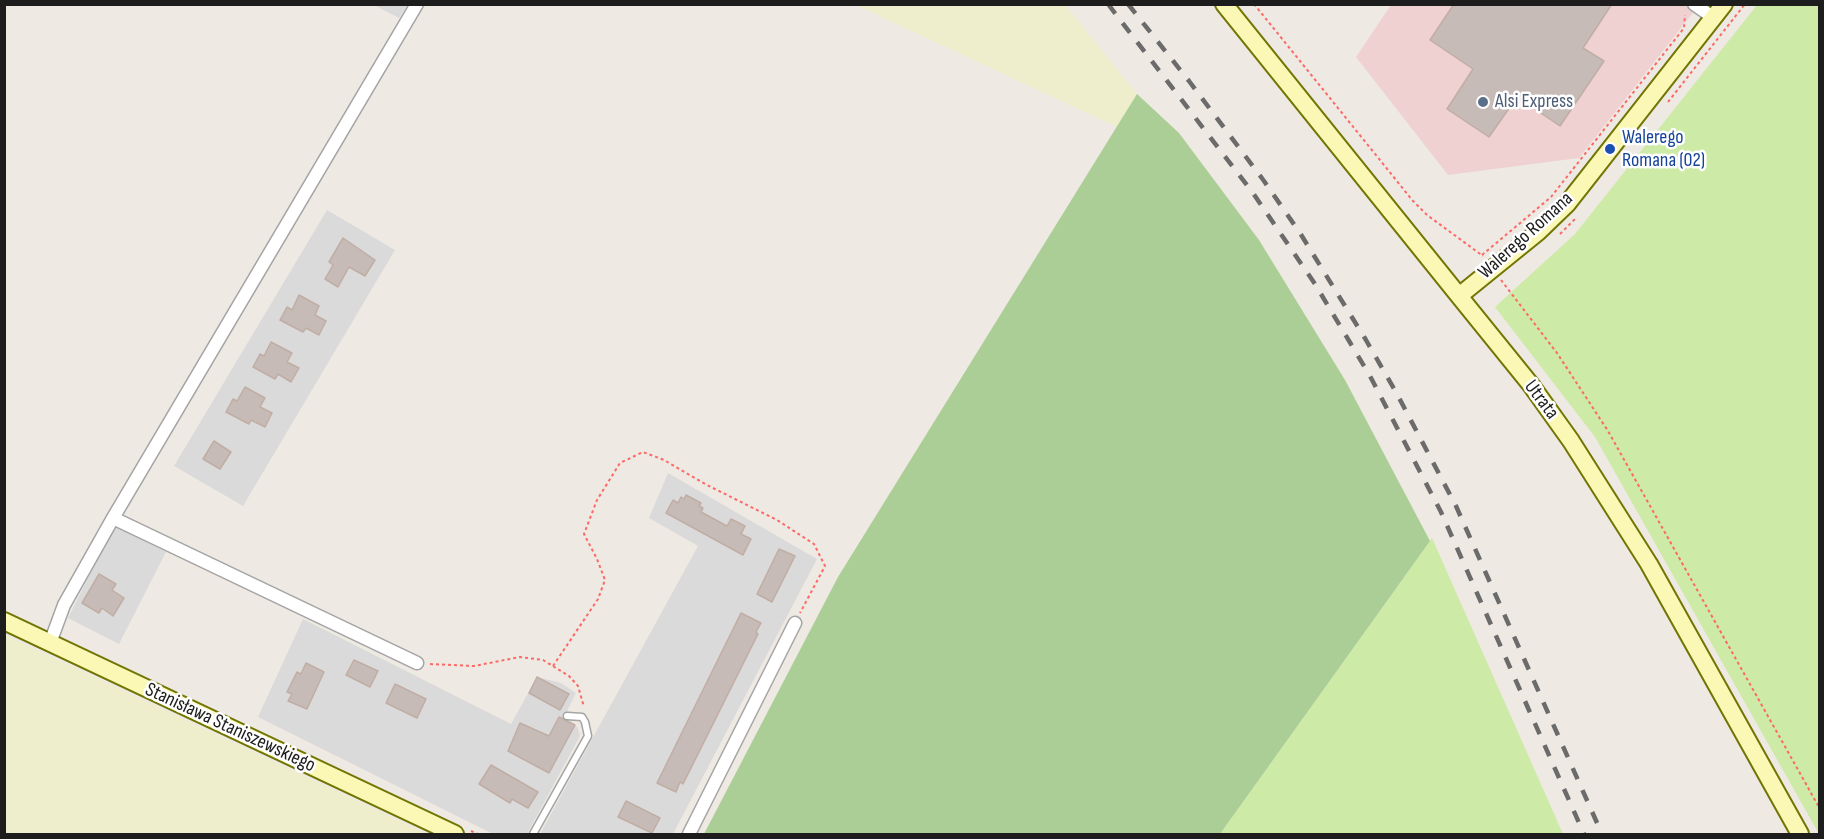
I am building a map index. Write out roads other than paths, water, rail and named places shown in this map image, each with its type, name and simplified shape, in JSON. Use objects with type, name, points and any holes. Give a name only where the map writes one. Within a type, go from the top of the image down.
[{"type":"main road","name":"Utrata","points":[[1224,4],[1547,407],[1609,499],[1649,564],[1800,834]]},
{"type":"main road","name":"Walerego Romana","points":[[1460,296],[1487,262],[1538,232],[1567,204],[1719,11]]},
{"type":"main road","name":"Stanisława Staniszewskiego","points":[[4,621],[455,834]]},
{"type":"street","points":[[50,643],[64,604],[113,518],[417,4]]},
{"type":"street","points":[[1690,7],[1719,11]]},
{"type":"street","points":[[113,518],[417,663]]},
{"type":"street","points":[[689,834],[795,623]]},
{"type":"lane","points":[[533,834],[588,736],[582,717],[567,716]]},
{"type":"railway","points":[[1108,4],[1253,193],[1315,284],[1370,376],[1441,512],[1584,834]]},
{"type":"railway","points":[[1128,4],[1189,81],[1300,233],[1397,394],[1456,506],[1602,834]]},
{"type":"place","name":"Alsi Express","points":[[1483,102]]},
{"type":"place","name":"Walerego Romana (02)","points":[[1610,149]]}]
